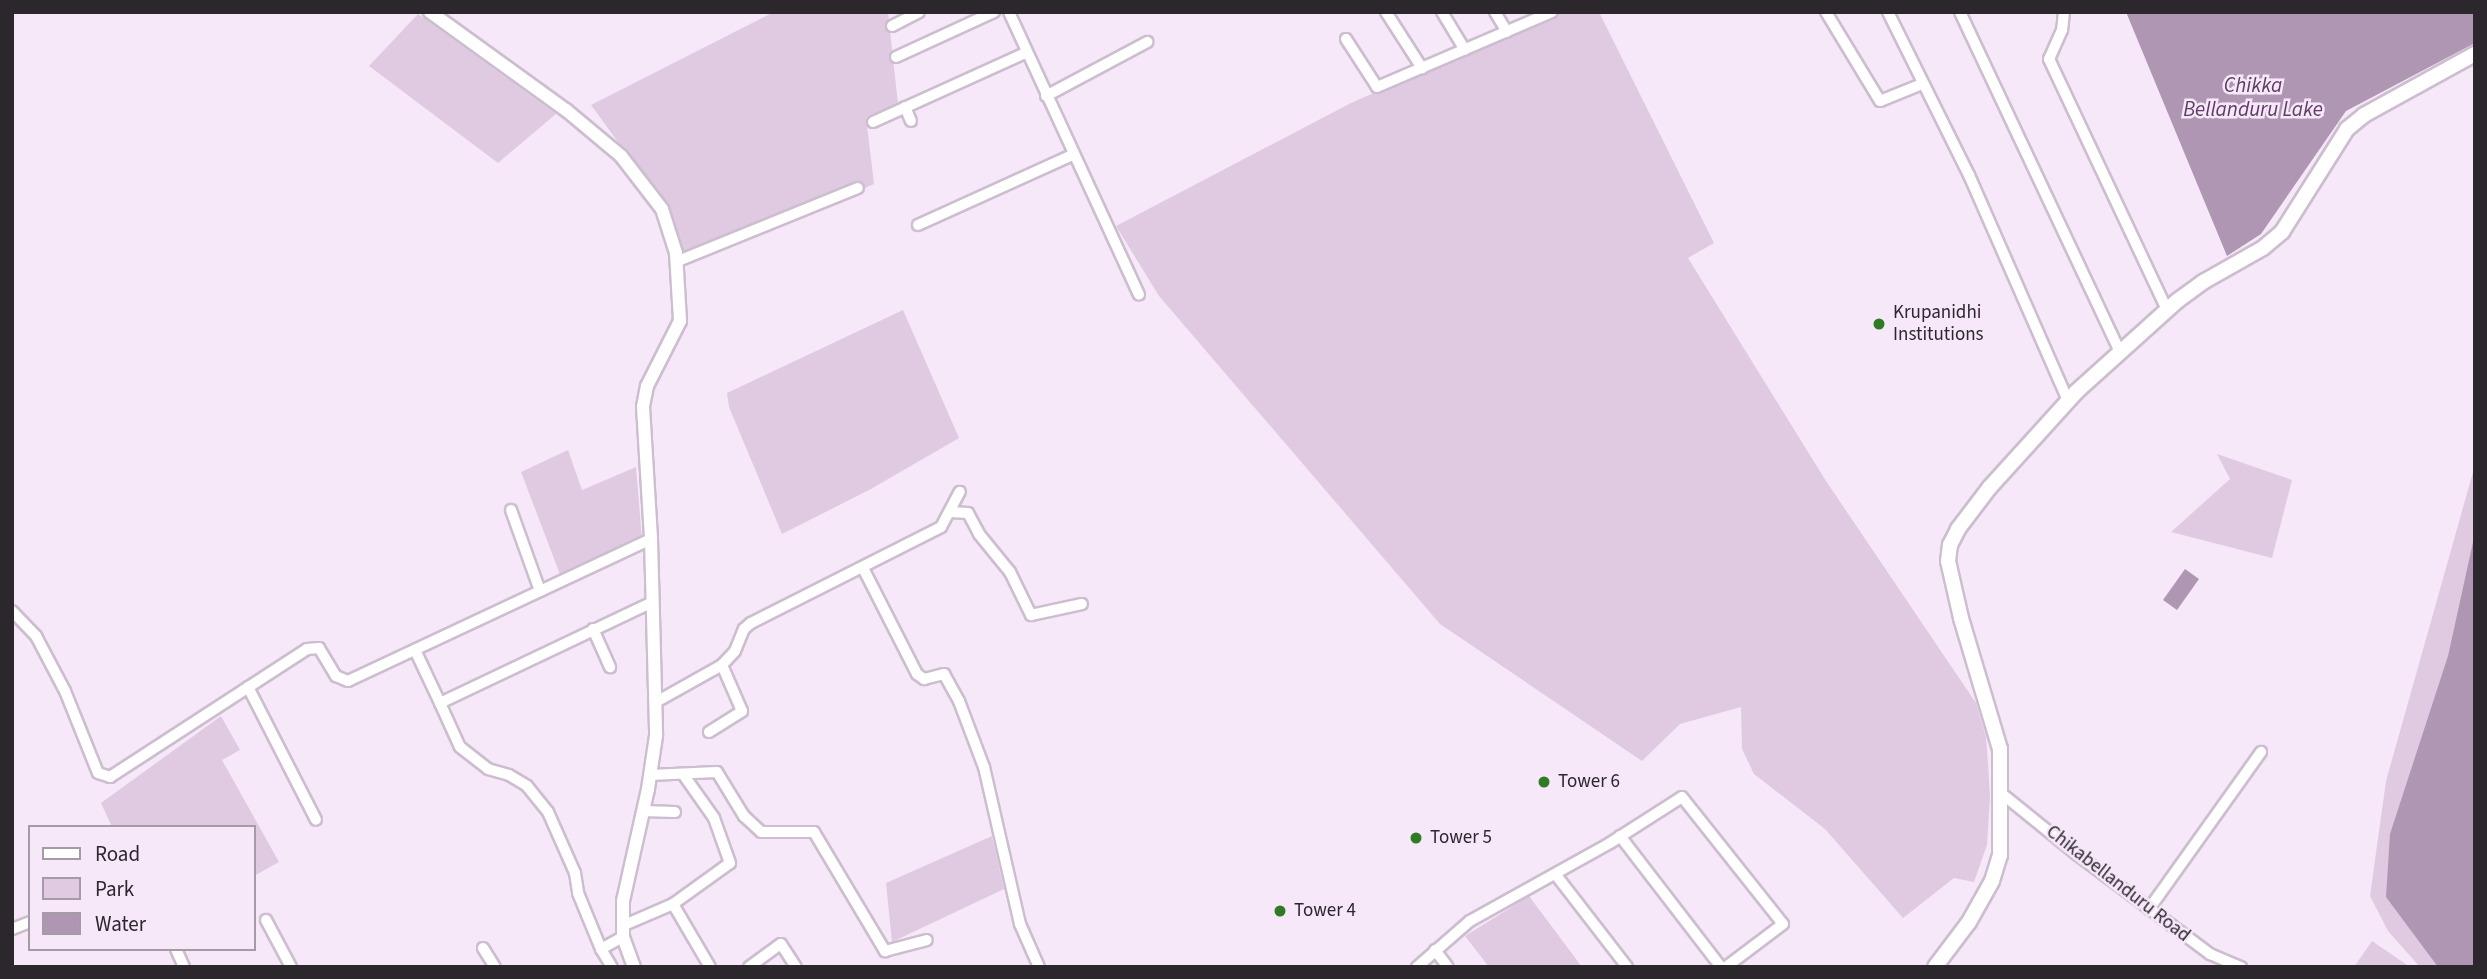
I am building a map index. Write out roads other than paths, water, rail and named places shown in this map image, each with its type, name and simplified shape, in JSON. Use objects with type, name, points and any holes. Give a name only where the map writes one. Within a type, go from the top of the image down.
[{"type":"main road","points":[[1935,967],[1969,922],[1992,881],[2000,855],[2001,793],[1996,729],[1961,618],[1948,561],[1950,545],[1990,487],[2068,401],[2167,310],[2203,282],[2263,248],[2282,232],[2347,129],[2364,116],[2475,54]]},
{"type":"street","points":[[430,12],[566,110],[621,156],[662,209],[678,261],[681,321],[648,386],[643,407],[651,539],[656,736],[623,901],[623,932],[634,967]]},
{"type":"street","points":[[892,26],[919,12]]},
{"type":"street","points":[[896,57],[994,12]]},
{"type":"street","points":[[1009,12],[1072,155],[1139,295]]},
{"type":"street","points":[[1386,12],[1422,68]]},
{"type":"street","points":[[1442,12],[1465,50]]},
{"type":"street","points":[[1495,12],[1507,32]]},
{"type":"street","points":[[1346,39],[1377,87],[1552,12]]},
{"type":"street","points":[[1826,12],[1880,102],[1922,84]]},
{"type":"street","points":[[1888,12],[1969,174],[2068,401]]},
{"type":"street","points":[[1960,12],[2120,352]]},
{"type":"street","points":[[2064,12],[2062,30],[2049,59],[2167,310]]},
{"type":"street","points":[[1046,96],[1147,42]]},
{"type":"street","points":[[873,122],[1027,52]]},
{"type":"street","points":[[905,107],[911,121]]},
{"type":"street","points":[[918,225],[1072,155]]},
{"type":"street","points":[[678,261],[858,187]]},
{"type":"street","points":[[656,702],[722,665],[735,651],[744,629],[751,623],[942,527],[960,492]]},
{"type":"street","points":[[511,510],[540,591]]},
{"type":"street","points":[[950,512],[968,513],[979,534],[1010,572],[1031,615],[1082,604]]},
{"type":"street","points":[[12,611],[36,636],[65,691],[98,773],[110,777],[313,647],[319,648],[337,676],[348,681],[651,539]]},
{"type":"street","points":[[863,568],[917,674],[924,679],[944,674],[959,701],[984,767],[1020,924],[1039,967]]},
{"type":"street","points":[[440,703],[653,602]]},
{"type":"street","points":[[593,629],[610,667]]},
{"type":"street","points":[[415,650],[460,747],[488,769],[509,775],[527,786],[548,812],[575,873],[578,893],[601,949],[612,967]]},
{"type":"street","points":[[709,732],[742,711],[722,665]]},
{"type":"street","points":[[248,687],[316,820]]},
{"type":"street","points":[[2149,909],[2260,752]]},
{"type":"street","points":[[650,775],[717,772],[744,816],[761,832],[814,832],[885,951],[927,940]]},
{"type":"street","points":[[601,949],[623,932],[673,904],[727,867],[731,858],[714,818],[683,774]]},
{"type":"street","name":"Chikabellanduru Road","points":[[2001,793],[2210,954],[2241,967]]},
{"type":"street","points":[[1417,967],[1470,921],[1556,874],[1675,800],[1686,799],[1783,924],[1724,967],[1620,836]]},
{"type":"street","points":[[643,811],[675,812]]},
{"type":"street","points":[[1556,874],[1628,967]]},
{"type":"street","points":[[673,904],[710,967]]},
{"type":"street","points":[[266,920],[291,967]]},
{"type":"street","points":[[749,967],[781,944],[796,967]]},
{"type":"street","points":[[484,948],[495,967]]},
{"type":"street","points":[[1435,950],[1448,967]]},
{"type":"street","points":[[177,951],[184,967]]},
{"type":"water","name":"Chikka Bellanduru Lake","points":[[2126,12],[2475,12],[2475,43],[2346,111],[2261,234],[2227,256]]},
{"type":"water","points":[[2475,533],[2475,967],[2438,967],[2386,897],[2390,834],[2448,656]]},
{"type":"water","points":[[2185,569],[2199,579],[2177,610],[2163,600]]},
{"type":"place","name":"Krupanidhi Institutions","points":[[1879,324]]},
{"type":"place","name":"Tower 6","points":[[1544,782]]},
{"type":"place","name":"Tower 5","points":[[1416,838]]},
{"type":"place","name":"Tower 4","points":[[1280,911]]}]
